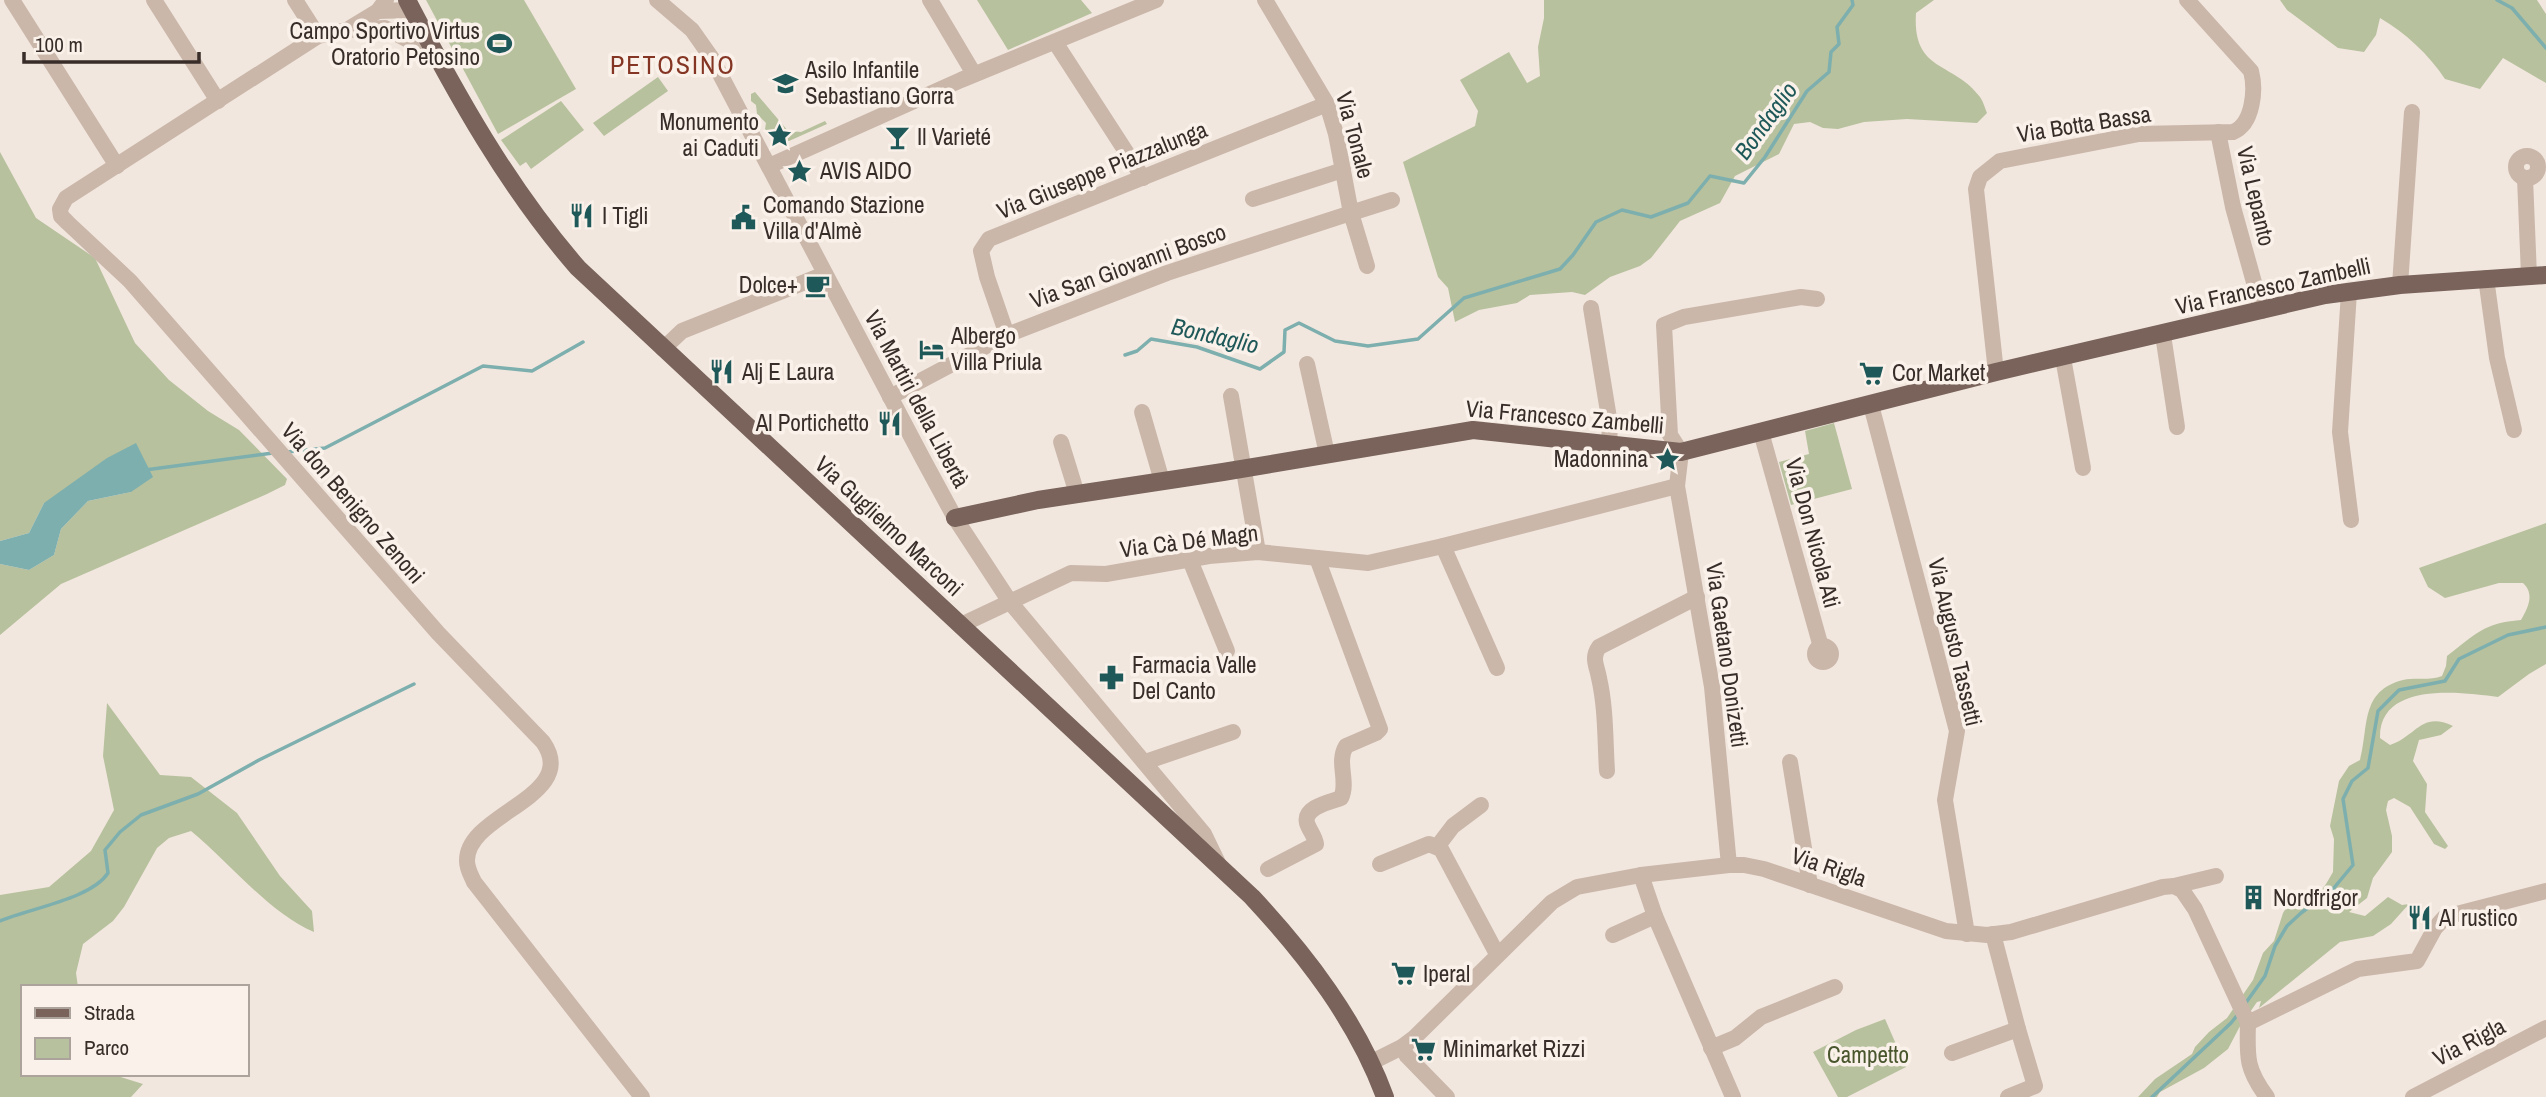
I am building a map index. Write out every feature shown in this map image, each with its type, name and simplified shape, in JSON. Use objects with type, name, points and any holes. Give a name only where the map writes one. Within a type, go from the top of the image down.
[{"type":"main road","name":"Via Guglielmo Marconi","points":[[409,5],[489,146],[541,224],[593,284],[1175,823],[1275,922],[1322,980],[1370,1063],[1385,1097]]},
{"type":"main road","name":"Via Francesco Zambelli","points":[[956,518],[1038,500],[1473,430],[1681,453],[1996,372],[2348,292],[2397,285],[2538,275]]},
{"type":"street","points":[[12,0],[117,166]]},
{"type":"street","points":[[154,0],[218,101]]},
{"type":"street","points":[[295,0],[318,36]]},
{"type":"street","name":"Via Martiri della Libertà","points":[[657,0],[692,30],[711,57],[956,518],[1010,602],[1204,834],[1219,865]]},
{"type":"street","points":[[930,0],[974,75]]},
{"type":"street","points":[[769,166],[974,75],[1156,0]]},
{"type":"street","name":"Via Tonale","points":[[1265,0],[1327,104],[1336,134],[1351,213]]},
{"type":"street","name":"Via Botta Bassa","points":[[1996,372],[1976,189],[1980,177],[2000,161],[2139,134],[2233,132],[2242,129],[2247,122],[2254,81],[2251,71],[2187,0]]},
{"type":"street","points":[[409,5],[385,28],[435,54]]},
{"type":"street","name":"Via don Benigno Zenoni","points":[[347,30],[382,6],[409,5]]},
{"type":"street","name":"Via don Benigno Zenoni","points":[[385,28],[347,30],[318,36],[66,198],[60,209],[61,216],[130,281],[331,514],[550,752],[552,764],[540,787],[482,832],[471,846],[467,860],[469,871],[474,881],[642,1097]]},
{"type":"street","points":[[1055,42],[1143,178]]},
{"type":"street","name":"Via Giuseppe Piazzalunga","points":[[1007,335],[981,251],[989,239],[1327,104]]},
{"type":"street","points":[[2397,285],[2412,113]]},
{"type":"street","name":"Via Lepanto","points":[[2217,132],[2233,207],[2262,311]]},
{"type":"street","points":[[1253,199],[1343,170]]},
{"type":"street","points":[[2525,178],[2538,275]]},
{"type":"street","name":"Via San Giovanni Bosco","points":[[890,397],[1007,335],[1167,273],[1392,200]]},
{"type":"street","points":[[1351,213],[1367,266]]},
{"type":"street","points":[[663,349],[682,331],[825,274]]},
{"type":"street","points":[[2486,278],[2497,358],[2514,430]]},
{"type":"street","points":[[2348,292],[2340,432],[2351,520]]},
{"type":"street","points":[[1681,453],[1670,435],[1664,325],[1684,317],[1801,297],[1817,299]]},
{"type":"street","points":[[1591,308],[1610,424],[1609,445]]},
{"type":"street","name":"Via Francesco Zambelli","points":[[2163,335],[2177,426]]},
{"type":"street","points":[[2063,358],[2083,468]]},
{"type":"street","points":[[1307,364],[1327,454]]},
{"type":"street","points":[[1231,396],[1258,552]]},
{"type":"street","name":"Via Augusto Tassetti","points":[[1871,405],[1957,731],[1945,800],[1967,934]]},
{"type":"street","points":[[1142,412],[1162,481]]},
{"type":"street","name":"Via Don Nicola Ati","points":[[1761,432],[1821,647]]},
{"type":"street","points":[[1061,442],[1077,494]]},
{"type":"street","name":"Via Gaetano Donizetti","points":[[1681,453],[1677,486],[1712,687],[1729,865]]},
{"type":"street","name":"Via Cà Dé Magn","points":[[961,625],[1071,573],[1106,574],[1258,552],[1368,563],[1677,486]]},
{"type":"street","points":[[1443,546],[1497,668]]},
{"type":"street","points":[[1268,869],[1316,844],[1307,821],[1308,814],[1312,809],[1342,798],[1345,790],[1340,758],[1346,746],[1380,729],[1317,558]]},
{"type":"street","points":[[1191,560],[1227,651]]},
{"type":"street","points":[[1606,771],[1603,697],[1594,660],[1595,653],[1599,647],[1697,597]]},
{"type":"street","points":[[1145,762],[1233,732]]},
{"type":"street","points":[[1790,762],[1810,885]]},
{"type":"street","points":[[1173,796],[1178,813],[1175,823]]},
{"type":"street","points":[[1437,847],[1453,826],[1481,804]]},
{"type":"street","points":[[1381,864],[1429,844],[1441,849],[1497,954]]},
{"type":"street","name":"Via Rigla","points":[[1370,1063],[1402,1048],[1497,954],[1563,894],[1577,887],[1641,874],[1729,865],[1764,869],[1946,931],[1993,934],[2011,932],[2164,887],[2216,876]]},
{"type":"street","points":[[1641,874],[1655,916],[1733,1097]]},
{"type":"street","points":[[2174,886],[2182,890],[2194,909],[2244,1014],[2248,1065],[2253,1078],[2267,1097]]},
{"type":"street","points":[[2244,1014],[2358,969],[2417,961],[2435,928],[2445,917],[2546,891]]},
{"type":"street","points":[[1613,934],[1655,916]]},
{"type":"street","points":[[1993,934],[2035,1086],[2008,1097]]},
{"type":"street","points":[[1712,1048],[1735,1038],[1761,1017],[1835,987]]},
{"type":"street","name":"Via Rigla","points":[[2413,1097],[2546,1028]]},
{"type":"street","points":[[1952,1053],[2018,1029]]},
{"type":"street","points":[[1402,1048],[1447,1097]]},
{"type":"green space","name":"Campo Sportivo Virtus Oratorio Petosino","points":[[426,0],[524,0],[576,89],[498,134]]},
{"type":"green space","points":[[977,0],[1081,0],[1092,13],[1008,50]]},
{"type":"green space","points":[[1544,0],[1934,0],[1916,13],[1921,46],[1937,64],[1970,86],[1981,99],[1987,113],[1977,123],[1907,119],[1864,122],[1838,129],[1823,128],[1810,122],[1794,124],[1779,154],[1735,176],[1720,203],[1680,221],[1651,258],[1640,266],[1610,277],[1585,295],[1572,292],[1530,295],[1517,303],[1479,310],[1455,322],[1448,288],[1438,277],[1403,162],[1475,126],[1478,111],[1460,80],[1509,52],[1527,83],[1540,76],[1538,47],[1544,18]]},
{"type":"green space","points":[[2280,0],[2537,0],[2546,14],[2546,83],[2503,58],[2480,89],[2445,79],[2416,45],[2380,18],[2376,35],[2364,52],[2338,48],[2287,10]]},
{"type":"green space","points":[[658,77],[668,91],[604,136],[593,123]]},
{"type":"green space","points":[[755,92],[788,131],[801,132],[825,121],[827,124],[789,141],[777,140],[765,129],[766,123],[757,114],[756,105],[751,101],[751,94]]},
{"type":"green space","points":[[561,101],[584,130],[531,169],[526,162],[520,166],[501,140]]},
{"type":"green space","points":[[0,152],[36,218],[95,258],[135,343],[169,380],[208,411],[239,430],[287,479],[285,485],[267,494],[61,584],[0,635],[0,564],[29,570],[54,555],[61,529],[88,501],[131,492],[44,503],[29,533],[0,541]]},
{"type":"green space","points":[[1834,423],[1852,489],[1791,505],[1779,462],[1809,454],[1805,431]]},
{"type":"green space","points":[[2546,523],[2546,664],[2498,697],[2464,693],[2425,694],[2407,699],[2393,707],[2383,720],[2380,738],[2390,745],[2426,723],[2442,722],[2453,726],[2441,735],[2419,740],[2413,761],[2427,784],[2425,812],[2448,846],[2445,849],[2434,844],[2410,807],[2394,798],[2388,801],[2386,810],[2392,836],[2392,852],[2373,878],[2367,898],[2349,912],[2365,916],[2388,897],[2402,905],[2409,904],[2391,924],[2373,936],[2340,942],[2259,1008],[2261,1001],[2257,1002],[2228,1049],[2204,1068],[2160,1092],[2157,1097],[2138,1097],[2155,1079],[2192,1054],[2209,1032],[2227,1018],[2253,980],[2263,953],[2274,941],[2288,905],[2317,896],[2326,884],[2333,872],[2334,839],[2330,826],[2339,781],[2349,766],[2360,760],[2369,711],[2379,692],[2403,680],[2442,676],[2447,656],[2489,627],[2521,620],[2528,606],[2529,592],[2523,583],[2499,583],[2445,598],[2428,587],[2419,568]]},
{"type":"green space","points":[[107,703],[160,775],[191,777],[237,813],[280,876],[312,911],[314,932],[281,913],[191,831],[169,838],[157,848],[124,907],[113,921],[83,944],[76,973],[78,985],[21,985],[21,1076],[117,1076],[143,1084],[131,1097],[0,1097],[0,895],[49,887],[91,851],[114,810],[103,756]]},
{"type":"green space","name":"Campetto","points":[[1885,1019],[1906,1067],[1847,1097],[1838,1097],[1813,1052]]},
{"type":"water","points":[[136,443],[153,477],[131,492],[88,501],[61,529],[54,555],[29,570],[0,564],[0,541],[29,533],[44,503],[107,458]]},
{"type":"waterway","name":"Bondaglio","points":[[1125,355],[1137,351],[1151,339],[1197,347],[1260,369],[1284,352],[1285,330],[1299,323],[1335,341],[1368,346],[1418,339],[1464,298],[1560,269],[1596,222],[1622,210],[1651,217],[1688,203],[1710,176],[1744,183],[1765,157],[1807,91],[1829,72],[1831,52],[1839,44],[1837,27],[1853,5],[1852,0]]},
{"type":"waterway","name":"Bondaglio","points":[[2497,0],[2512,8],[2546,48]]},
{"type":"waterway","points":[[287,452],[325,448],[483,366],[532,371],[583,342]]},
{"type":"waterway","points":[[145,470],[273,453]]},
{"type":"waterway","points":[[2245,1004],[2265,976],[2275,946],[2287,926],[2333,889],[2353,865],[2343,799],[2352,781],[2368,768],[2378,711],[2399,690],[2445,681],[2459,659],[2508,635],[2546,627]]},
{"type":"waterway","points":[[0,921],[75,896],[100,882],[108,873],[105,850],[120,832],[141,815],[198,794],[259,760],[414,684]]},
{"type":"waterway","points":[[2152,1097],[2239,1013]]},
{"type":"place","name":"Campo Sportivo Virtus Oratorio Petosino","points":[[500,44]]},
{"type":"place","name":"Asilo Infantile Sebastiano Gorra","points":[[785,83]]},
{"type":"place","name":"Monumento ai Caduti","points":[[779,135]]},
{"type":"place","name":"Il Varieté","points":[[897,137]]},
{"type":"place","name":"AVIS AIDO","points":[[800,171]]},
{"type":"place","name":"I Tigli","points":[[582,216]]},
{"type":"place","name":"Comando Stazione Villa d'Almè","points":[[743,218]]},
{"type":"place","name":"Dolce+","points":[[818,285]]},
{"type":"place","name":"Albergo Villa Priula","points":[[931,349]]},
{"type":"place","name":"Alj E Laura","points":[[722,372]]},
{"type":"place","name":"Cor Market","points":[[1872,373]]},
{"type":"place","name":"Al Portichetto","points":[[889,423]]},
{"type":"place","name":"Madonnina","points":[[1668,459]]},
{"type":"place","name":"Farmacia Valle Del Canto","points":[[1112,678]]},
{"type":"place","name":"Nordfrigor","points":[[2253,898]]},
{"type":"place","name":"Al rustico","points":[[2419,918]]},
{"type":"place","name":"Iperal","points":[[1403,974]]},
{"type":"place","name":"Minimarket Rizzi","points":[[1423,1049]]},
{"type":"district","name":"PETOSINO","points":[[673,65]]}]
